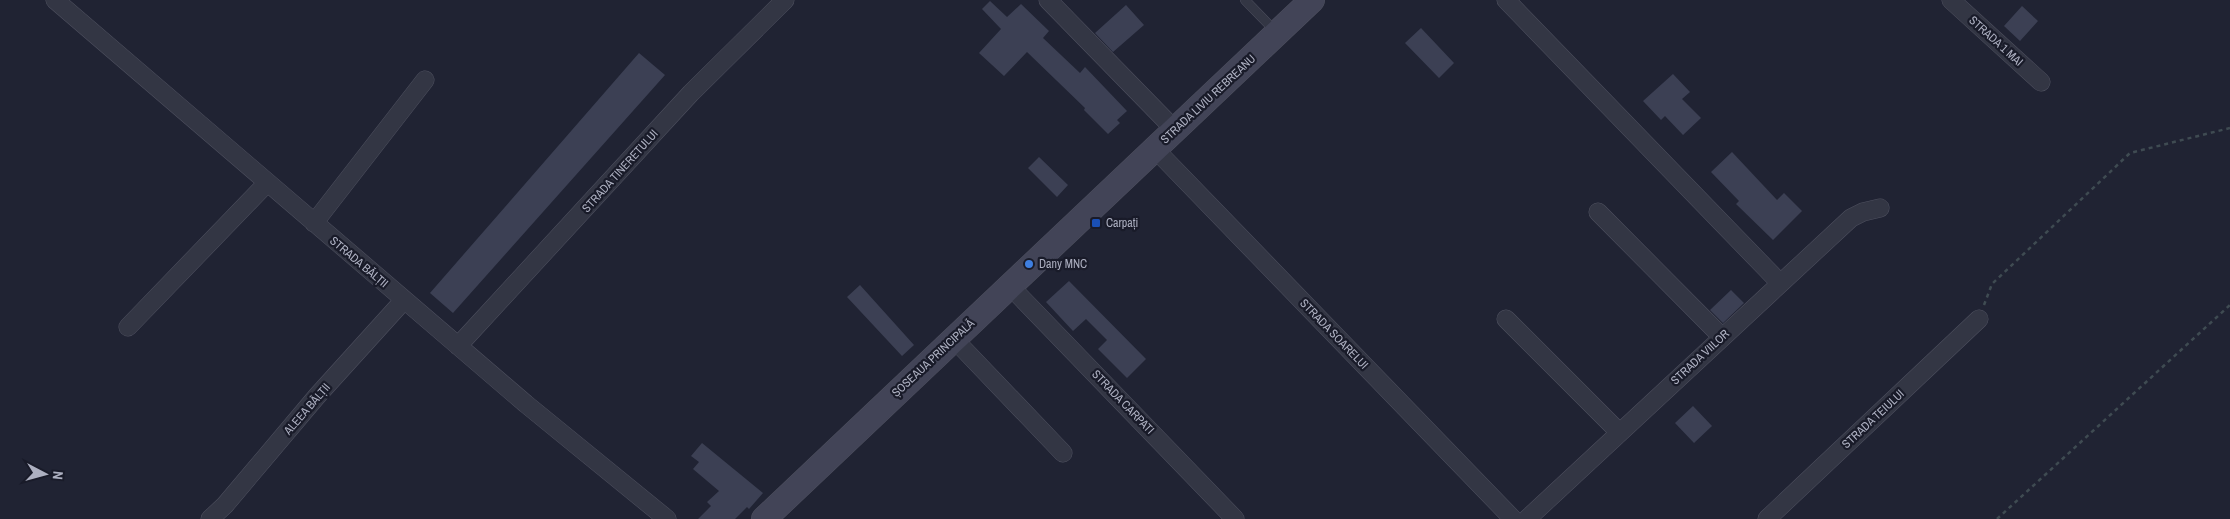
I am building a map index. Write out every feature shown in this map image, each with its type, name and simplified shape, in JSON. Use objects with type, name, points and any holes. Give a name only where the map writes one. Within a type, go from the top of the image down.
[{"type":"main road","name":"STRADA LIVIU REBREANU","points":[[1103,198],[1312,0]]},
{"type":"main road","name":"ȘOSEAUA PRINCIPALĂ","points":[[764,519],[1103,198]]},
{"type":"street","name":"STRADA BĂLȚII","points":[[55,0],[458,346],[667,519]]},
{"type":"street","name":"STRADA TINERETULUI","points":[[458,346],[691,93],[785,0]]},
{"type":"street","points":[[1048,0],[1175,130]]},
{"type":"street","points":[[1506,0],[1780,283]]},
{"type":"street","name":"STRADA 1 MAI","points":[[1951,0],[2041,82]]},
{"type":"street","points":[[314,223],[424,80]]},
{"type":"street","name":"STRADA SOARELUI","points":[[1155,149],[1513,519]]},
{"type":"street","points":[[128,327],[267,183]]},
{"type":"street","name":"STRADA VIILOR","points":[[1527,519],[1851,218],[1863,212],[1880,208]]},
{"type":"street","points":[[1598,212],[1722,337]]},
{"type":"street","name":"STRADA CARPATI","points":[[1010,286],[1235,519]]},
{"type":"street","name":"ALEEA BĂLȚII","points":[[210,519],[404,300]]},
{"type":"street","points":[[1506,319],[1619,432]]},
{"type":"street","name":"STRADA TEIULUI","points":[[1767,519],[1979,319]]},
{"type":"street","points":[[954,339],[1063,453]]},
{"type":"lane","points":[[1245,0],[1277,33]]},
{"type":"path","points":[[1979,319],[1992,284],[2130,153],[2230,128]]},
{"type":"path","points":[[1997,519],[2230,305]]},
{"type":"building","points":[[990,1],[1007,17],[1021,4],[1049,31],[1043,38],[1080,73],[1085,67],[1127,111],[1117,120],[1120,123],[1108,134],[1084,110],[1085,108],[1027,52],[1004,76],[979,53],[1001,29],[982,9]]},
{"type":"building","points":[[1126,5],[1144,25],[1113,52],[1095,33]]},
{"type":"building","points":[[2022,6],[2038,21],[2020,41],[2004,26]]},
{"type":"building","points":[[1421,28],[1454,63],[1439,78],[1405,43]]},
{"type":"building","points":[[639,53],[665,75],[453,313],[430,293]]},
{"type":"building","points":[[1673,74],[1690,92],[1682,99],[1701,118],[1683,135],[1665,116],[1661,120],[1643,101]]},
{"type":"building","points":[[1732,152],[1777,200],[1784,193],[1802,211],[1773,240],[1736,204],[1739,201],[1711,172]]},
{"type":"building","points":[[1039,157],[1068,185],[1057,197],[1028,168]]},
{"type":"building","points":[[1069,281],[1146,359],[1127,378],[1098,349],[1107,340],[1086,319],[1073,331],[1046,302]]},
{"type":"building","points":[[860,285],[914,345],[902,356],[847,297]]},
{"type":"building","points":[[1731,290],[1744,303],[1723,323],[1710,310]]},
{"type":"building","points":[[1693,406],[1712,426],[1694,443],[1675,423]]},
{"type":"building","points":[[702,443],[763,493],[749,509],[747,507],[735,519],[698,519],[711,506],[707,502],[719,491],[693,469],[699,462],[691,456]]},
{"type":"place","name":"Carpați","points":[[1096,223]]},
{"type":"place","name":"Dany MNC","points":[[1029,264]]}]
